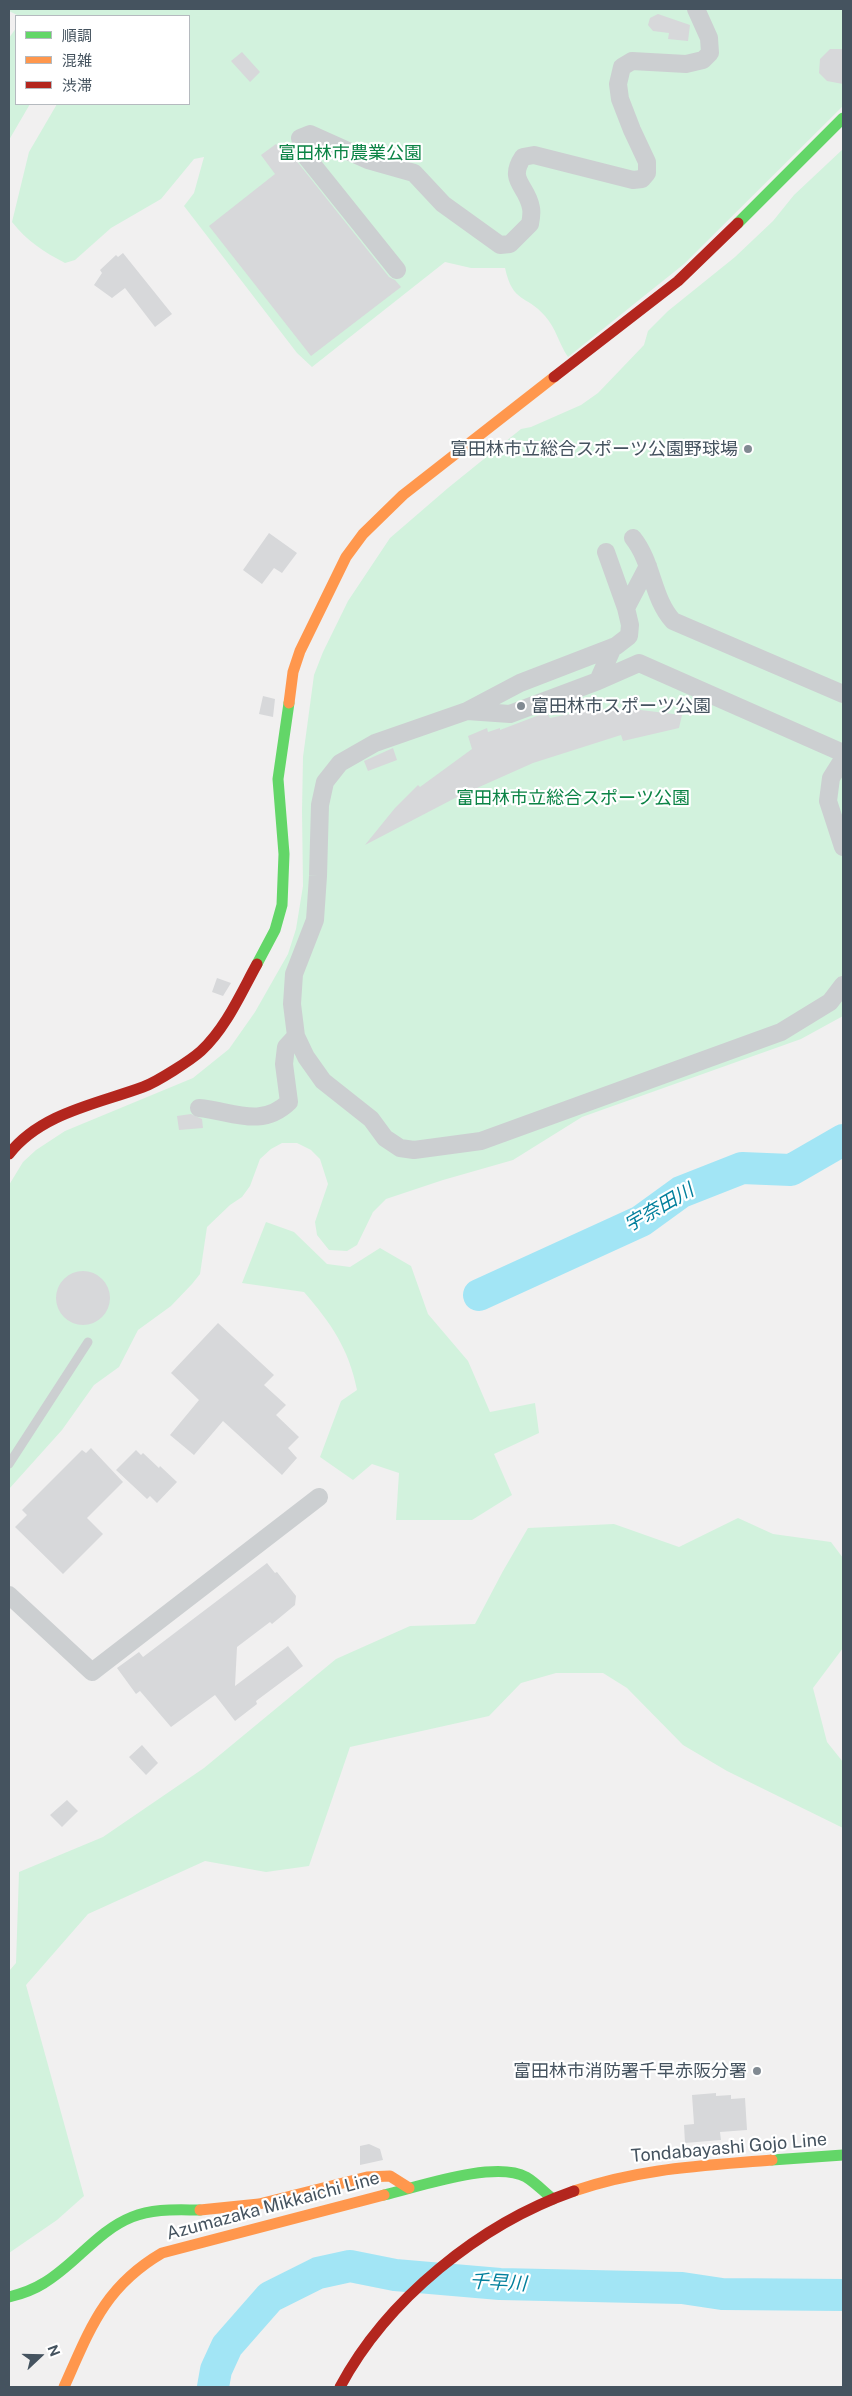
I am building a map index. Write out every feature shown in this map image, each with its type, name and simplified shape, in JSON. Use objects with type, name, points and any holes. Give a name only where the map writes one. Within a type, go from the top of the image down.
[{"type":"street","points":[[397,270],[304,154],[300,138],[310,134],[368,160],[414,173],[443,204],[486,237],[500,245],[510,244],[530,224],[532,208],[517,178],[517,167],[523,157],[534,155],[633,180],[642,179],[647,173],[647,162],[620,99],[618,84],[622,68],[632,61],[686,64],[703,60],[710,53],[709,38],[696,9]]},
{"type":"street","points":[[9,1154],[16,1145],[36,1129],[59,1116],[146,1086],[200,1052],[215,1037],[257,967],[275,930],[282,905],[284,854],[278,779],[292,672],[300,651],[346,557],[363,534],[403,495],[684,275],[843,118]]},
{"type":"street","points":[[633,538],[642,550],[663,610],[673,621],[843,694]]},
{"type":"street","points":[[606,552],[626,608],[630,625],[629,636],[613,647],[520,683],[467,711],[375,743],[340,763],[325,782],[320,804],[315,920],[294,974],[292,1004],[296,1036],[306,1057],[323,1081],[371,1119],[385,1138],[400,1148],[414,1150],[481,1141],[781,1032],[830,1002],[843,985]]},
{"type":"street","points":[[626,608],[648,566]]},
{"type":"street","points":[[598,681],[613,647]]},
{"type":"street","points":[[467,711],[510,714],[598,681],[639,663],[843,753]]},
{"type":"street","points":[[843,759],[831,778],[828,801],[843,847]]},
{"type":"street","points":[[199,1108],[253,1118],[268,1116],[280,1110],[289,1102],[284,1064],[286,1047],[296,1036]]},
{"type":"street","points":[[9,1595],[92,1672],[319,1497]]},
{"type":"street","name":"Tondabayashi Gojo Line","points":[[341,2385],[372,2338],[402,2302],[442,2264],[501,2224],[536,2205],[603,2181],[674,2167],[843,2155]]},
{"type":"street","name":"Azumazaka Mikkaichi Line","points":[[64,2387],[102,2306],[127,2275],[143,2263],[162,2253],[409,2188],[484,2171],[511,2172],[533,2181],[553,2199]]},
{"type":"street","points":[[9,2297],[31,2290],[52,2278],[111,2228],[131,2217],[159,2211],[221,2210],[367,2177],[385,2175],[398,2177],[409,2188]]},
{"type":"lane","points":[[9,1464],[88,1342]]},
{"type":"green space","name":"富田林市農業公園","points":[[9,9],[843,9],[843,106],[684,264],[568,357],[545,316],[512,288],[505,268],[471,268],[445,262],[312,367],[297,353],[184,206],[194,193],[204,157],[194,159],[161,199],[111,228],[75,260],[65,263],[57,259],[36,245],[12,222],[29,152],[56,105],[190,105],[190,15],[17,15],[9,11]]},
{"type":"green space","points":[[15,29],[15,105],[29,105],[9,140],[9,38]]},
{"type":"green space","name":"富田林市立総合スポーツ公園","points":[[843,149],[843,1016],[801,1039],[582,1117],[513,1160],[386,1199],[373,1212],[357,1245],[347,1251],[329,1250],[317,1235],[315,1222],[328,1184],[320,1159],[311,1150],[297,1143],[282,1143],[271,1149],[260,1159],[250,1186],[242,1197],[230,1205],[207,1227],[200,1274],[171,1306],[138,1330],[119,1367],[94,1385],[62,1430],[9,1489],[9,1185],[23,1162],[36,1150],[65,1131],[193,1078],[229,1049],[255,1012],[288,954],[296,929],[303,886],[303,757],[314,675],[348,601],[390,538],[521,429],[531,427],[581,405],[598,393],[644,345],[648,331],[668,311],[735,257],[773,221],[794,195]]},
{"type":"green space","points":[[266,1222],[294,1232],[327,1264],[350,1267],[380,1248],[411,1266],[428,1314],[468,1361],[490,1412],[535,1403],[539,1433],[494,1454],[512,1495],[472,1520],[396,1520],[399,1473],[372,1464],[353,1480],[320,1457],[341,1401],[357,1390],[354,1375],[338,1337],[304,1292],[242,1283]]},
{"type":"green space","points":[[738,1518],[773,1534],[831,1542],[843,1558],[843,1648],[813,1688],[827,1742],[843,1762],[843,1828],[727,1771],[683,1745],[627,1688],[603,1673],[556,1673],[521,1683],[489,1716],[350,1747],[309,1866],[266,1872],[205,1861],[88,1914],[26,1985],[84,2196],[57,2220],[9,2253],[9,1971],[16,1963],[19,1872],[103,1837],[204,1768],[336,1659],[410,1626],[475,1624],[528,1528],[614,1524],[679,1547]]},
{"type":"building","points":[[658,14],[690,25],[688,41],[668,39],[669,33],[653,31],[648,25],[650,18]]},
{"type":"building","points":[[830,49],[843,49],[843,84],[827,81],[819,73],[820,59]]},
{"type":"building","points":[[242,52],[260,72],[250,82],[231,61]]},
{"type":"building","points":[[276,144],[291,162],[295,159],[389,277],[395,280],[401,287],[311,356],[209,226],[275,174],[261,155]]},
{"type":"building","points":[[123,253],[172,314],[155,327],[125,288],[112,298],[94,285],[102,273],[100,270],[116,255],[118,257]]},
{"type":"building","points":[[269,533],[297,553],[282,573],[274,568],[262,584],[243,570]]},
{"type":"building","points":[[263,696],[275,699],[273,717],[259,714]]},
{"type":"building","points":[[624,708],[682,715],[679,728],[623,741],[621,735],[533,763],[459,796],[365,845],[395,808],[418,785],[420,787],[472,749],[468,736],[487,728],[488,732],[500,728],[500,730],[547,712],[550,718],[588,710]]},
{"type":"building","points":[[393,748],[397,760],[368,771],[364,761]]},
{"type":"building","points":[[217,978],[231,983],[223,996],[212,992]]},
{"type":"building","points":[[191,1114],[202,1119],[203,1128],[179,1130],[177,1116]]},
{"type":"building","points":[[78,1271],[88,1271],[98,1275],[106,1283],[110,1298],[106,1313],[98,1321],[88,1325],[78,1325],[68,1321],[60,1313],[56,1303],[56,1293],[60,1283],[68,1275]]},
{"type":"building","points":[[218,1323],[274,1375],[264,1385],[286,1405],[276,1415],[299,1437],[288,1448],[297,1458],[282,1475],[223,1421],[194,1455],[170,1435],[199,1400],[171,1373]]},
{"type":"building","points":[[91,1448],[123,1482],[87,1518],[103,1534],[63,1574],[15,1527],[27,1515],[22,1510],[82,1450],[86,1453]]},
{"type":"building","points":[[136,1450],[141,1455],[143,1453],[159,1468],[160,1466],[177,1482],[157,1503],[150,1496],[147,1499],[116,1470]]},
{"type":"building","points":[[267,1563],[275,1573],[277,1572],[296,1596],[295,1605],[272,1624],[270,1622],[237,1647],[235,1686],[288,1646],[303,1666],[256,1701],[257,1704],[235,1721],[215,1695],[171,1727],[140,1691],[136,1694],[117,1668],[139,1652],[143,1657]]},
{"type":"building","points":[[142,1745],[158,1763],[146,1775],[129,1757]]},
{"type":"building","points":[[67,1800],[78,1811],[62,1827],[50,1815]]},
{"type":"building","points":[[716,2093],[716,2096],[731,2095],[731,2099],[745,2098],[747,2130],[720,2132],[721,2140],[685,2143],[684,2125],[694,2124],[692,2095]]},
{"type":"building","points":[[369,2144],[380,2149],[383,2160],[360,2165],[360,2146]]},
{"type":"waterway","name":"宇奈田川","points":[[479,1295],[641,1221],[681,1192],[742,1168],[791,1170],[843,1140]]},
{"type":"waterway","name":"千早川","points":[[213,2387],[216,2370],[227,2346],[270,2297],[318,2273],[350,2266],[395,2275],[500,2284],[682,2288],[722,2294],[843,2295]]},
{"type":"traffic: fast","points":[[738,223],[843,118]]},
{"type":"traffic: fast","points":[[257,964],[275,930],[282,905],[284,854],[278,779],[289,703]]},
{"type":"traffic: fast","points":[[772,2160],[843,2155]]},
{"type":"traffic: fast","points":[[384,2195],[436,2181],[476,2173],[496,2172],[512,2173],[526,2177],[553,2199]]},
{"type":"traffic: fast","points":[[9,2297],[27,2292],[44,2283],[66,2267],[97,2239],[119,2223],[132,2217],[157,2211],[200,2210]]},
{"type":"traffic: slow","points":[[289,703],[293,672],[300,651],[346,557],[363,534],[403,495],[554,377]]},
{"type":"traffic: slow","points":[[574,2191],[623,2177],[672,2169],[772,2160]]},
{"type":"traffic: slow","points":[[200,2210],[259,2204],[367,2177],[390,2176],[409,2188]]},
{"type":"traffic: slow","points":[[64,2387],[91,2328],[112,2295],[142,2266],[162,2253],[384,2195]]},
{"type":"traffic: jam","points":[[554,377],[678,281],[738,223]]},
{"type":"traffic: jam","points":[[9,1154],[22,1140],[53,1119],[149,1084],[196,1055],[218,1032],[257,964]]},
{"type":"traffic: jam","points":[[340,2387],[360,2355],[383,2324],[439,2268],[471,2244],[504,2223],[539,2205],[574,2191]]},
{"type":"place","name":"富田林市立総合スポーツ公園野球場","points":[[748,449]]},
{"type":"place","name":"富田林市スポーツ公園","points":[[521,706]]},
{"type":"place","name":"富田林市消防署千早赤阪分署","points":[[757,2071]]}]
